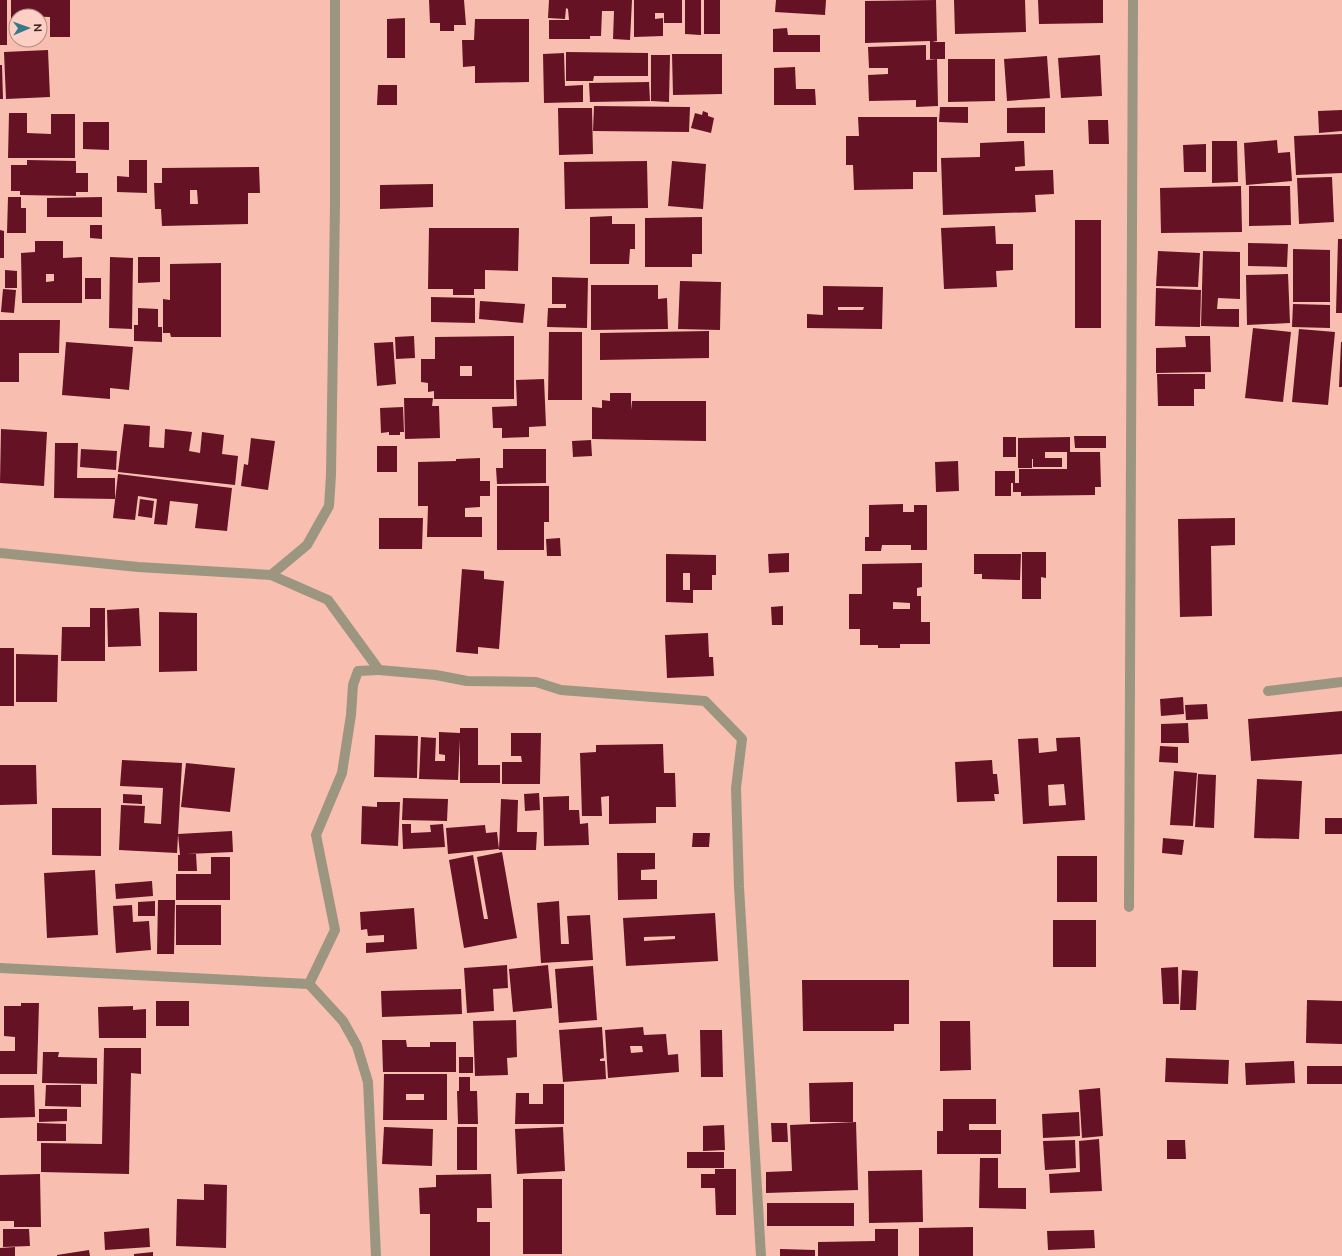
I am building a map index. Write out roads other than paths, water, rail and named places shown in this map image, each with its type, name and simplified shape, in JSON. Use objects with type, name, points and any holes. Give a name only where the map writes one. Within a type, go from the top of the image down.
[{"type":"street","points":[[271,575],[307,545],[329,506],[332,475],[335,204],[335,0]]},
{"type":"street","points":[[1129,907],[1133,0]]},
{"type":"street","points":[[0,553],[138,567],[271,575],[328,600],[379,670]]},
{"type":"street","points":[[309,984],[335,930],[316,835],[342,773],[352,715],[353,685],[358,671],[379,670],[436,675],[467,681],[536,682],[562,690],[705,701],[742,739],[736,788],[739,887],[761,1256]]},
{"type":"street","points":[[1268,691],[1342,682]]},
{"type":"street","points":[[0,968],[309,984],[344,1022],[357,1046],[368,1082],[376,1256]]}]
